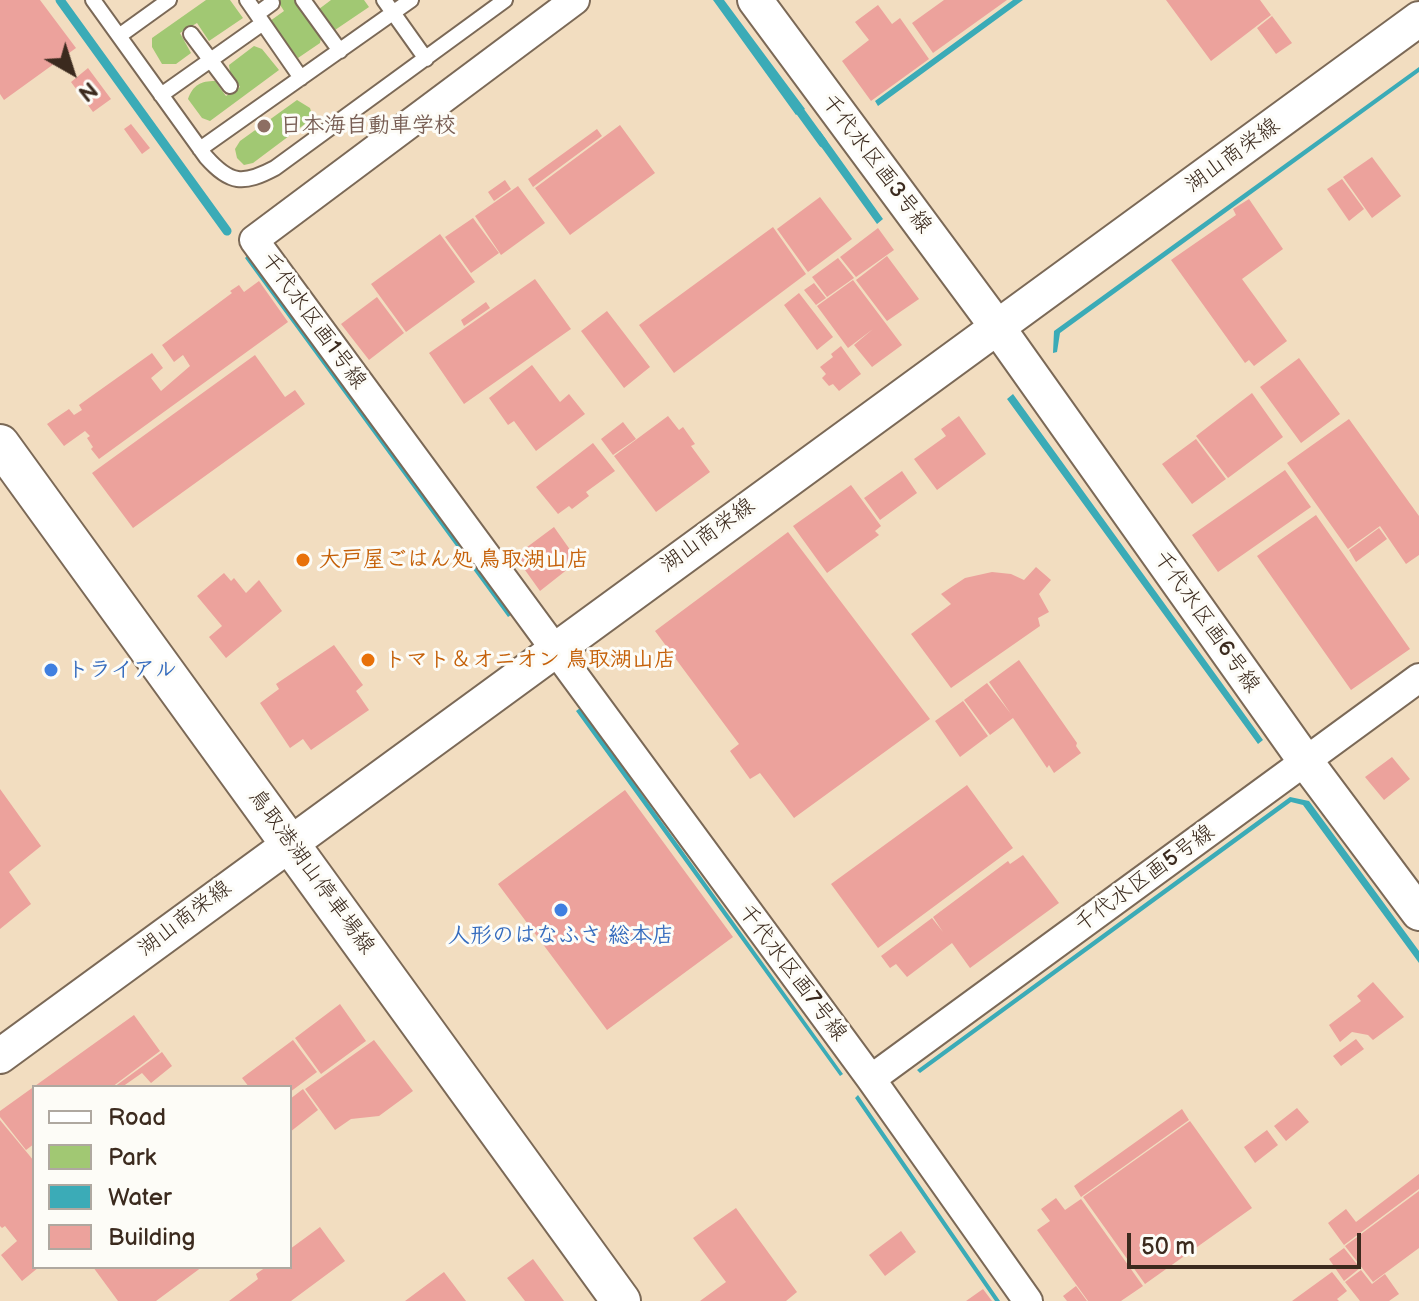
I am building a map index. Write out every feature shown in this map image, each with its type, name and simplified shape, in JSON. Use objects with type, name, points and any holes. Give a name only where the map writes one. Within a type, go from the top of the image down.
[{"type":"main road","name":"鳥取港湖山停車場線","points":[[0,444],[621,1301]]},
{"type":"street","name":"千代水区画1号線","points":[[552,649],[254,240],[575,0]]},
{"type":"street","name":"千代水区画3号線","points":[[755,0],[998,328]]},
{"type":"street","name":"湖山商栄線","points":[[0,1056],[552,649],[998,328],[1419,19]]},
{"type":"street","name":"千代水区画6号線","points":[[998,328],[1306,762],[1419,913]]},
{"type":"street","name":"千代水区画7号線","points":[[552,649],[871,1079],[1028,1301]]},
{"type":"street","name":"千代水区画5号線","points":[[871,1079],[1419,678]]},
{"type":"lane","points":[[93,0],[200,149],[222,175],[234,180],[260,176],[505,0]]},
{"type":"lane","points":[[119,36],[169,0]]},
{"type":"lane","points":[[247,0],[301,78]]},
{"type":"lane","points":[[384,0],[426,59]]},
{"type":"lane","points":[[200,149],[411,0]]},
{"type":"lane","points":[[308,2],[340,51]]},
{"type":"lane","points":[[161,95],[211,60],[260,19],[272,3]]},
{"type":"lane","points":[[191,34],[230,86]]},
{"type":"green space","points":[[206,0],[230,0],[243,18],[209,41],[197,23],[180,33],[191,53],[176,64],[162,64],[152,47],[152,38]]},
{"type":"green space","points":[[277,0],[298,0],[322,33],[320,43],[298,58],[270,21],[284,11]]},
{"type":"green space","points":[[331,0],[364,0],[369,7],[335,30],[319,9]]},
{"type":"green space","points":[[254,46],[262,49],[279,70],[210,121],[202,118],[188,99],[192,90],[202,83],[215,81],[226,96],[240,87],[229,65]]},
{"type":"green space","points":[[297,100],[310,108],[313,118],[253,163],[244,165],[237,158],[235,149],[240,141]]},
{"type":"water","points":[[713,0],[724,0],[805,109],[796,115]]},
{"type":"water","points":[[1013,0],[1023,0],[878,106],[875,101]]},
{"type":"water","points":[[1419,67],[1419,72],[1060,333],[1057,352],[1053,353],[1054,331]]},
{"type":"water","points":[[820,131],[883,219],[877,224],[814,137]]},
{"type":"water","points":[[248,255],[511,615],[508,617],[245,258]]},
{"type":"water","points":[[1013,394],[1263,740],[1258,744],[1007,399]]},
{"type":"water","points":[[580,708],[843,1074],[840,1076],[576,711]]},
{"type":"water","points":[[1290,797],[1309,801],[1419,951],[1419,963],[1303,805],[1291,802],[920,1073],[917,1070]]},
{"type":"water","points":[[858,1095],[1000,1301],[995,1301],[855,1098]]},
{"type":"building","points":[[0,0],[40,0],[76,48],[4,100],[0,94]]},
{"type":"building","points":[[944,0],[1007,0],[933,53],[912,23]]},
{"type":"building","points":[[1166,0],[1260,0],[1271,15],[1211,61]]},
{"type":"building","points":[[878,5],[892,24],[900,18],[929,59],[871,101],[842,61],[869,40],[855,22]]},
{"type":"building","points":[[1272,16],[1292,43],[1276,54],[1257,28]]},
{"type":"building","points":[[88,68],[111,99],[93,112],[71,82]]},
{"type":"building","points":[[131,124],[150,148],[142,154],[124,129]]},
{"type":"building","points":[[620,125],[655,173],[570,235],[535,188]]},
{"type":"building","points":[[597,129],[602,136],[533,187],[528,179]]},
{"type":"building","points":[[1372,157],[1401,196],[1372,218],[1343,177]]},
{"type":"building","points":[[1342,179],[1364,209],[1349,221],[1327,189]]},
{"type":"building","points":[[505,180],[511,189],[494,201],[488,192]]},
{"type":"building","points":[[518,186],[545,223],[501,255],[475,216]]},
{"type":"building","points":[[820,197],[852,239],[808,272],[777,229]]},
{"type":"building","points":[[1249,199],[1283,249],[1242,279],[1287,341],[1254,366],[1249,360],[1245,363],[1171,260],[1236,215],[1233,209]]},
{"type":"building","points":[[473,218],[499,253],[471,273],[445,237]]},
{"type":"building","points":[[773,227],[806,274],[674,373],[639,325]]},
{"type":"building","points":[[878,228],[894,250],[856,277],[840,257]]},
{"type":"building","points":[[440,234],[475,282],[406,332],[371,284]]},
{"type":"building","points":[[887,256],[919,299],[887,321],[856,280]]},
{"type":"building","points":[[838,258],[854,278],[827,297],[812,277]]},
{"type":"building","points":[[535,279],[571,329],[464,404],[429,353]]},
{"type":"building","points":[[853,280],[902,345],[872,367],[854,345],[873,329],[848,348],[817,306]]},
{"type":"building","points":[[259,281],[288,322],[99,459],[91,449],[93,447],[87,438],[90,436],[85,431],[64,446],[47,424],[69,409],[74,415],[82,410],[79,405],[152,353],[163,368],[151,378],[161,391],[190,366],[183,355],[174,362],[162,345],[239,285],[244,292]]},
{"type":"building","points":[[814,283],[826,298],[816,305],[804,290]]},
{"type":"building","points":[[799,293],[833,337],[817,350],[784,305]]},
{"type":"building","points":[[377,297],[404,333],[369,360],[341,324]]},
{"type":"building","points":[[486,302],[490,308],[464,326],[461,320]]},
{"type":"building","points":[[607,311],[650,367],[624,388],[581,331]]},
{"type":"building","points":[[841,346],[861,374],[839,391],[822,378],[826,374],[820,367]]},
{"type":"building","points":[[255,355],[285,397],[295,390],[305,404],[133,528],[92,473]]},
{"type":"building","points":[[1299,358],[1340,414],[1301,443],[1260,387]]},
{"type":"building","points":[[532,365],[560,402],[569,394],[585,414],[536,451],[514,421],[508,425],[489,398]]},
{"type":"building","points":[[1252,393],[1283,437],[1228,478],[1196,436]]},
{"type":"building","points":[[668,416],[679,430],[683,427],[695,444],[691,446],[710,472],[656,512],[614,456]]},
{"type":"building","points":[[959,416],[986,454],[937,490],[914,459],[946,436],[941,429]]},
{"type":"building","points":[[1349,419],[1419,516],[1419,555],[1406,564],[1380,526],[1348,549],[1287,463]]},
{"type":"building","points":[[623,422],[636,439],[613,455],[601,439]]},
{"type":"building","points":[[1196,439],[1226,479],[1192,504],[1162,464]]},
{"type":"building","points":[[593,443],[615,471],[586,492],[589,496],[572,509],[569,506],[558,514],[536,487]]},
{"type":"building","points":[[1285,470],[1311,507],[1218,572],[1192,535]]},
{"type":"building","points":[[902,471],[917,493],[880,520],[864,498]]},
{"type":"building","points":[[851,485],[881,526],[875,531],[879,535],[827,573],[793,526]]},
{"type":"building","points":[[1316,515],[1410,649],[1351,690],[1257,556]]},
{"type":"building","points":[[554,527],[578,561],[540,591],[515,556]]},
{"type":"building","points":[[1379,528],[1387,539],[1356,562],[1349,550]]},
{"type":"building","points":[[788,532],[930,719],[794,818],[760,773],[750,779],[730,751],[739,744],[655,631]]},
{"type":"building","points":[[1036,567],[1051,580],[1039,594],[1049,612],[1038,618],[1040,626],[951,688],[911,634],[951,604],[941,594],[965,578],[992,572],[1011,574],[1024,580]]},
{"type":"building","points":[[224,573],[231,581],[234,578],[246,593],[259,580],[282,611],[226,658],[209,637],[222,626],[197,596]]},
{"type":"building","points":[[334,645],[363,685],[356,691],[369,710],[311,750],[303,739],[290,748],[260,703],[279,689],[276,684]]},
{"type":"building","points":[[1019,660],[1081,753],[1054,773],[1049,765],[1047,768],[1013,718],[990,735],[964,700],[987,683],[1011,714],[989,682]]},
{"type":"building","points":[[963,701],[988,736],[960,757],[935,721]]},
{"type":"building","points":[[1392,757],[1410,779],[1384,800],[1365,777]]},
{"type":"building","points":[[967,785],[1013,848],[878,948],[831,884]]},
{"type":"building","points":[[0,789],[41,846],[9,872],[31,904],[0,929]]},
{"type":"building","points":[[625,790],[733,937],[607,1030],[498,884]]},
{"type":"building","points":[[1023,855],[1059,903],[970,968],[952,943],[907,977],[896,964],[890,968],[881,956],[932,918],[943,932],[933,917],[1008,861],[1010,864]]},
{"type":"building","points":[[1373,982],[1404,1017],[1373,1040],[1368,1035],[1352,1032],[1340,1042],[1329,1025],[1361,1001],[1357,996]]},
{"type":"building","points":[[340,1004],[366,1041],[321,1074],[295,1038]]},
{"type":"building","points":[[134,1015],[160,1051],[115,1085],[36,1085]]},
{"type":"building","points":[[1356,1039],[1364,1049],[1341,1066],[1333,1056]]},
{"type":"building","points":[[293,1040],[317,1072],[292,1091],[292,1085],[247,1085],[242,1078]]},
{"type":"building","points":[[374,1040],[413,1091],[379,1116],[351,1119],[335,1130],[305,1089]]},
{"type":"building","points":[[162,1052],[172,1066],[151,1083],[142,1073],[125,1085],[117,1085]]},
{"type":"building","points":[[32,1088],[32,1146],[26,1150],[0,1117],[0,1111]]},
{"type":"building","points":[[303,1089],[318,1110],[292,1130],[292,1097]]},
{"type":"building","points":[[1297,1108],[1309,1122],[1286,1141],[1274,1126]]},
{"type":"building","points":[[1182,1109],[1189,1120],[1081,1197],[1074,1186]]},
{"type":"building","points":[[0,1120],[32,1159],[32,1269],[37,1269],[22,1281],[1,1255],[17,1241],[5,1226],[0,1226]]},
{"type":"building","points":[[1190,1121],[1252,1208],[1145,1284],[1083,1197]]},
{"type":"building","points":[[1267,1130],[1278,1145],[1255,1163],[1244,1147]]},
{"type":"building","points":[[1419,1174],[1419,1189],[1344,1245],[1328,1223],[1346,1209],[1356,1222]]},
{"type":"building","points":[[1419,1191],[1419,1248],[1373,1282],[1345,1246]]},
{"type":"building","points":[[1056,1198],[1065,1210],[1081,1199],[1143,1286],[1121,1301],[1088,1301],[1037,1230],[1050,1221],[1041,1209]]},
{"type":"building","points":[[736,1208],[797,1292],[786,1301],[700,1301],[726,1282],[693,1238]]},
{"type":"building","points":[[320,1227],[345,1261],[291,1301],[229,1301],[258,1279],[256,1274],[263,1269],[292,1269],[292,1248]]},
{"type":"building","points":[[901,1231],[916,1252],[885,1276],[869,1255]]},
{"type":"building","points":[[1344,1248],[1360,1268],[1344,1281],[1329,1259]]},
{"type":"building","points":[[533,1259],[564,1301],[525,1301],[507,1278]]},
{"type":"building","points":[[94,1269],[199,1269],[156,1301],[118,1301]]},
{"type":"building","points":[[1361,1270],[1372,1284],[1385,1274],[1399,1294],[1389,1301],[1360,1301],[1345,1282]]},
{"type":"building","points":[[444,1272],[466,1301],[405,1301]]},
{"type":"building","points":[[1332,1272],[1347,1291],[1337,1299],[1339,1301],[1292,1301]]},
{"type":"building","points":[[1076,1286],[1087,1301],[1067,1301],[1063,1296]]},
{"type":"building","points":[[983,1289],[992,1301],[966,1301]]},
{"type":"waterway","points":[[60,0],[227,231]]},
{"type":"waterway","points":[[794,103],[823,143]]},
{"type":"place","name":"日本海自動車学校","points":[[264,126]]},
{"type":"place","name":"大戸屋ごはん処 鳥取湖山店","points":[[303,560]]},
{"type":"place","name":"トマト＆オニオン 鳥取湖山店","points":[[368,660]]},
{"type":"place","name":"トライアル","points":[[51,670]]},
{"type":"place","name":"人形のはなふさ 総本店","points":[[561,910]]}]
